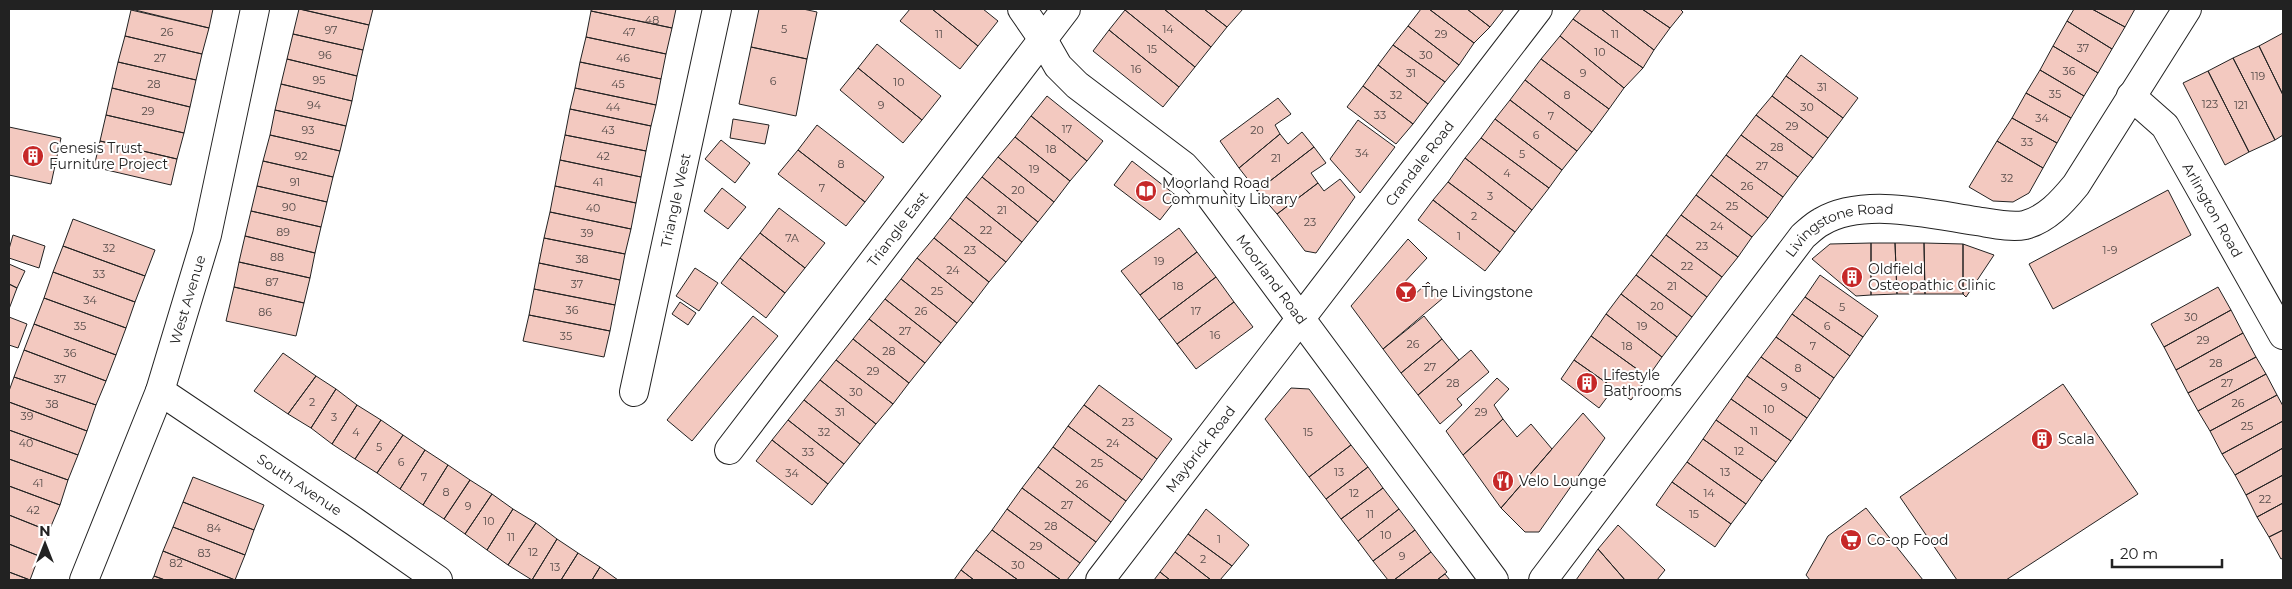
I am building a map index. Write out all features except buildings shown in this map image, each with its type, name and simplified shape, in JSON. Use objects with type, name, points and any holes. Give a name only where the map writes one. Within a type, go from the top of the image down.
[{"type":"street","name":"West Avenue","points":[[84,580],[160,391],[207,235],[255,9]]},
{"type":"street","name":"Triangle West","points":[[634,392],[717,9]]},
{"type":"street","name":"Moorland Road","points":[[1022,9],[1058,66],[1077,85],[1184,166],[1204,188],[1494,580]]},
{"type":"street","name":"Triangle East","points":[[729,450],[1066,9]]},
{"type":"street","name":"Crandale Road","points":[[1301,319],[1538,9]]},
{"type":"street","name":"Livingstone Road","points":[[1543,580],[1803,236],[1822,221],[1847,212],[1874,208],[1999,224],[2024,225],[2045,216],[2061,204],[2076,185],[2187,9]]},
{"type":"street","name":"Arlington Road","points":[[2131,96],[2165,126],[2283,335]]},
{"type":"street","name":"Maybrick Road","points":[[1100,580],[1301,319]]},
{"type":"street","name":"South Avenue","points":[[160,391],[438,580]]},
{"type":"place","name":"Genesis Trust Furniture Project","points":[[33,156]]},
{"type":"place","name":"Moorland Road Community Library","points":[[1146,191]]},
{"type":"place","name":"Oldfield Osteopathic Clinic","points":[[1852,277]]},
{"type":"place","name":"The Livingstone","points":[[1406,292]]},
{"type":"place","name":"Lifestyle Bathrooms","points":[[1587,383]]},
{"type":"place","name":"Scala","points":[[2042,439]]},
{"type":"place","name":"Velo Lounge","points":[[1503,481]]},
{"type":"place","name":"Co-op Food","points":[[1851,540]]}]
